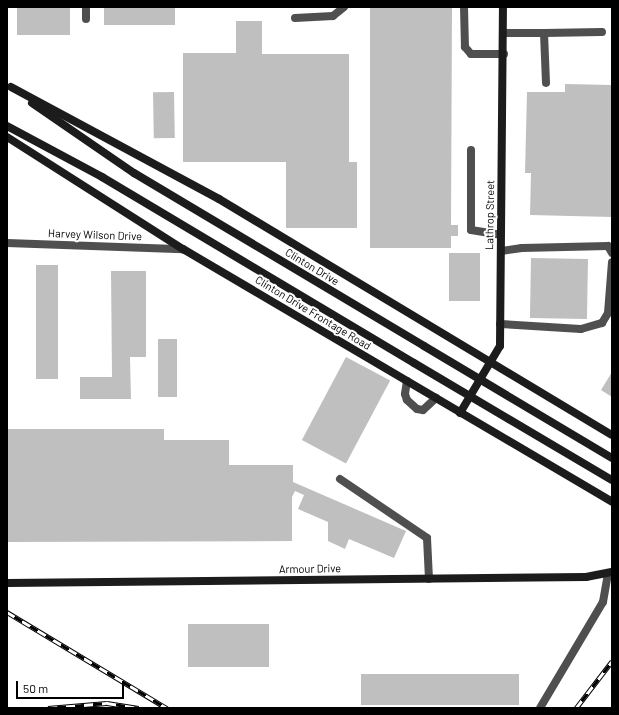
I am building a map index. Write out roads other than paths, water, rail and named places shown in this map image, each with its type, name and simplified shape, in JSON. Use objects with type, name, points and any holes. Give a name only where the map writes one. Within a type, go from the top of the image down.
[{"type":"street","points":[[86,7],[86,19]]},
{"type":"street","points":[[295,18],[333,16],[344,7]]},
{"type":"street","points":[[464,7],[465,47],[471,54],[504,54]]},
{"type":"street","name":"Lathrop Street","points":[[460,413],[500,346],[504,54],[503,7]]},
{"type":"street","points":[[504,33],[602,32]]},
{"type":"street","points":[[544,33],[546,83]]},
{"type":"street","points":[[9,86],[219,199],[612,435]]},
{"type":"street","name":"Clinton Drive","points":[[9,86],[76,135],[134,173],[612,458]]},
{"type":"street","points":[[7,126],[102,177],[612,480]]},
{"type":"street","name":"Clinton Drive Frontage Road","points":[[7,137],[183,249],[612,502]]},
{"type":"street","points":[[471,150],[471,230],[501,235]]},
{"type":"street","name":"Harvey Wilson Drive","points":[[7,243],[183,249]]},
{"type":"street","points":[[501,251],[522,248],[608,246],[612,253]]},
{"type":"street","points":[[500,324],[581,329],[602,323],[608,312],[612,262]]},
{"type":"street","points":[[407,381],[405,394],[407,400],[417,408],[423,410],[436,398]]},
{"type":"street","points":[[340,479],[426,538],[429,579]]},
{"type":"street","points":[[540,708],[603,602],[610,573]]},
{"type":"street","name":"Armour Drive","points":[[7,583],[586,577],[610,573]]},
{"type":"railway","points":[[7,612],[167,708]]},
{"type":"railway","points":[[576,708],[612,661]]},
{"type":"railway","points":[[48,708],[107,703],[139,708]]}]
